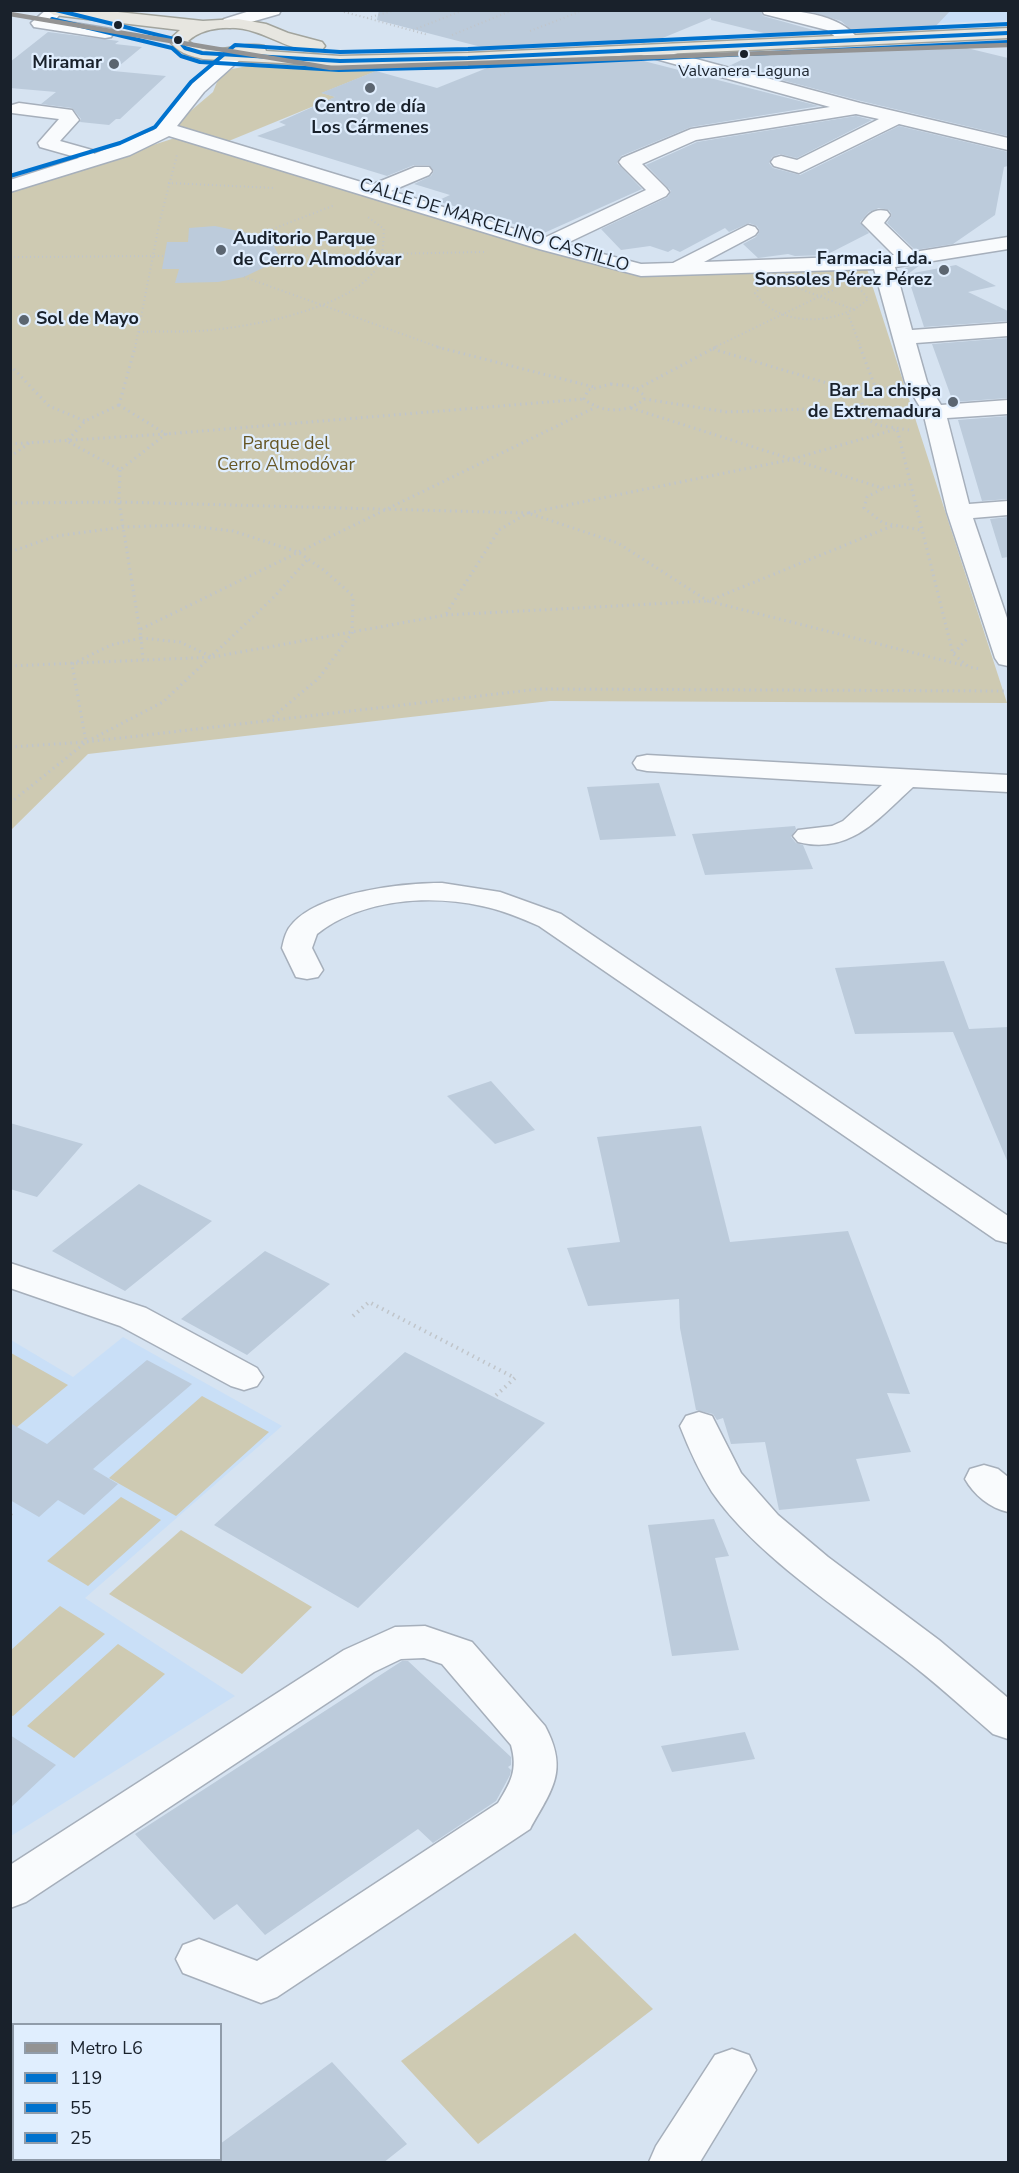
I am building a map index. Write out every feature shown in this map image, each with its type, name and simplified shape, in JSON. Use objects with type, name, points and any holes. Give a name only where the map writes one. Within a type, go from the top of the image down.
[{"type":"main road","points":[[59,11],[183,45],[202,53],[340,61],[1008,33]]},
{"type":"main road","points":[[59,11],[159,23],[204,26],[230,23],[260,27],[272,33],[329,49],[425,59]]},
{"type":"main road","points":[[183,45],[185,32],[204,26]]},
{"type":"main road","points":[[237,54],[268,46],[274,39],[272,33]]},
{"type":"street","points":[[230,23],[273,10]]},
{"type":"street","points":[[770,10],[833,26],[850,40]]},
{"type":"street","points":[[59,11],[40,23],[105,33]]},
{"type":"street","points":[[15,171],[85,154],[126,140],[149,125],[184,79],[194,60],[183,45]]},
{"type":"street","points":[[644,50],[856,108],[1008,144]]},
{"type":"street","points":[[10,186],[145,143],[166,129],[204,82],[237,54]]},
{"type":"street","points":[[15,113],[44,90]]},
{"type":"street","points":[[546,244],[659,192],[629,162],[680,139],[691,135],[856,108]]},
{"type":"street","points":[[15,113],[65,114],[70,120],[47,143],[85,154]]},
{"type":"street","points":[[781,162],[800,167],[896,117]]},
{"type":"street","name":"CALLE DE MARCELINO CASTILLO","points":[[166,129],[546,244],[641,270],[883,263],[1008,243]]},
{"type":"street","points":[[59,131],[126,140]]},
{"type":"street","points":[[375,191],[422,171]]},
{"type":"street","points":[[880,215],[872,223],[910,259]]},
{"type":"street","points":[[675,269],[748,231]]},
{"type":"street","points":[[883,263],[916,382],[936,422],[959,512],[1003,661]]},
{"type":"street","points":[[904,337],[1008,330]]},
{"type":"street","points":[[936,422],[1008,407]]},
{"type":"street","points":[[959,512],[1008,508]]},
{"type":"street","points":[[647,763],[1008,784]]},
{"type":"street","points":[[808,836],[837,834],[854,827],[906,778]]},
{"type":"street","points":[[307,970],[297,948],[304,930],[321,917],[353,902],[393,894],[438,893],[480,896],[524,908],[550,920],[1008,1232]]},
{"type":"street","points":[[10,1275],[133,1317],[244,1377]]},
{"type":"street","points":[[699,1426],[712,1458],[727,1483],[764,1525],[814,1568],[924,1651],[1008,1722]]},
{"type":"street","points":[[10,1889],[359,1661],[395,1643],[425,1642],[457,1653],[530,1738],[537,1761],[532,1785],[514,1816],[261,1983],[199,1959]]},
{"type":"street","points":[[674,2163],[732,2070]]},
{"type":"path","points":[[349,10],[344,12],[411,30],[464,10]]},
{"type":"path","points":[[367,18],[396,10]]},
{"type":"path","points":[[452,35],[513,10]]},
{"type":"path","points":[[445,11],[455,14]]},
{"type":"path","points":[[528,32],[579,12]]},
{"type":"path","points":[[67,441],[85,421],[119,405],[139,332],[151,256],[168,183],[180,146],[166,129]]},
{"type":"path","points":[[168,183],[249,185],[279,189]]},
{"type":"path","points":[[257,235],[336,204],[327,201]]},
{"type":"path","points":[[139,332],[199,331],[242,326],[320,306],[352,291],[375,272],[382,255],[384,229],[364,214]]},
{"type":"path","points":[[279,256],[489,252]]},
{"type":"path","points":[[10,257],[165,256]]},
{"type":"path","points":[[819,274],[851,282],[864,290],[868,299],[862,308],[848,314],[808,318],[782,314],[767,308],[758,301],[755,293],[760,286],[785,276],[819,274]]},
{"type":"path","points":[[785,276],[801,291],[856,310]]},
{"type":"path","points":[[244,277],[448,351],[594,387]]},
{"type":"path","points":[[637,389],[782,314],[851,282]]},
{"type":"path","points":[[848,314],[876,389]]},
{"type":"path","points":[[712,349],[867,395]]},
{"type":"path","points":[[10,365],[49,406],[85,421]]},
{"type":"path","points":[[897,429],[865,418],[861,399],[876,389],[916,382]]},
{"type":"path","points":[[584,399],[588,390],[611,384],[637,389],[644,395],[644,399]]},
{"type":"path","points":[[10,444],[166,434],[584,399],[596,407],[613,410],[631,408],[882,488]]},
{"type":"path","points":[[631,408],[644,399],[728,412],[861,407]]},
{"type":"path","points":[[119,405],[166,434]]},
{"type":"path","points":[[141,629],[298,552],[393,509],[596,407]]},
{"type":"path","points":[[10,503],[119,502],[528,513],[789,460],[897,429],[936,422]]},
{"type":"path","points":[[897,429],[953,654],[969,667]]},
{"type":"path","points":[[120,470],[166,434]]},
{"type":"path","points":[[67,441],[120,470]]},
{"type":"path","points":[[10,457],[29,443]]},
{"type":"path","points":[[120,470],[119,502],[141,629],[142,660]]},
{"type":"path","points":[[910,484],[882,488],[867,497],[864,508],[875,520],[892,526],[921,530]]},
{"type":"path","points":[[446,615],[499,530],[528,513],[618,543],[708,601]]},
{"type":"path","points":[[10,552],[56,536],[124,527],[181,525],[233,531],[298,552],[325,570],[353,596],[352,633],[319,678],[268,721]]},
{"type":"path","points":[[708,601],[892,526]]},
{"type":"path","points":[[10,803],[86,742],[163,702],[274,597],[308,559]]},
{"type":"path","points":[[10,666],[213,657],[446,615],[708,601],[969,667],[1003,661]]},
{"type":"path","points":[[72,664],[111,645],[141,638],[180,642],[213,657]]},
{"type":"path","points":[[72,664],[86,742]]},
{"type":"path","points":[[10,747],[86,742],[538,689],[1008,691]]},
{"type":"path","points":[[353,1316],[369,1302],[516,1378],[494,1397]]},
{"type":"shaded area","points":[[892,11],[1008,11],[1008,20],[902,25]]},
{"type":"shaded area","points":[[123,1337],[282,1426],[85,1598],[235,1696],[11,1836],[11,1340],[73,1377]]},
{"type":"green space","points":[[258,64],[394,64],[322,93],[336,97],[219,145],[168,130],[213,92],[219,77],[232,69]]},
{"type":"green space","name":"Parque del Cerro Almodóvar","points":[[175,138],[640,274],[866,266],[1007,703],[550,701],[88,754],[11,830],[11,190]]},
{"type":"green space","points":[[11,1353],[68,1385],[11,1432]]},
{"type":"green space","points":[[202,1396],[269,1432],[176,1516],[109,1478]]},
{"type":"green space","points":[[121,1497],[161,1520],[88,1586],[47,1561]]},
{"type":"green space","points":[[181,1530],[312,1607],[242,1674],[109,1594]]},
{"type":"green space","points":[[60,1606],[105,1634],[13,1716],[10,1715],[11,1650]]},
{"type":"green space","points":[[118,1644],[165,1674],[74,1758],[27,1726]]},
{"type":"green space","points":[[575,1933],[653,2009],[478,2144],[401,2061]]},
{"type":"building","points":[[379,10],[760,10],[763,16],[828,34],[776,36],[711,20],[711,18],[653,42],[493,50],[377,20]]},
{"type":"building","points":[[805,10],[951,10],[933,29],[855,33],[841,21]]},
{"type":"building","points":[[48,32],[119,41],[115,44],[142,47],[113,71],[166,76],[120,119],[116,119],[109,125],[80,122],[81,119],[72,108],[41,104],[56,92],[10,88],[10,62]]},
{"type":"building","points":[[946,43],[1008,58],[1008,136],[861,101],[729,66],[758,52]]},
{"type":"building","points":[[632,58],[819,106],[691,127],[621,156],[617,163],[642,189],[544,233],[437,201],[450,195],[414,184],[431,176],[434,171],[429,165],[414,165],[387,176],[257,136],[286,125],[279,122],[335,97],[321,93],[376,71],[437,88],[497,64]]},
{"type":"building","points":[[856,116],[872,120],[797,158],[780,154],[772,157],[769,163],[773,168],[800,175],[899,126],[1008,152],[1008,166],[1004,167],[995,215],[953,244],[915,250],[887,223],[892,215],[889,210],[879,208],[869,212],[860,222],[869,233],[826,255],[795,256],[788,254],[758,258],[743,244],[756,237],[760,231],[757,226],[749,223],[729,232],[725,228],[680,252],[673,249],[668,252],[650,246],[621,250],[601,229],[668,197],[671,191],[646,165],[697,142]]},
{"type":"building","name":"Auditorio Parque de Cerro Almodóvar","points":[[215,226],[257,235],[273,244],[279,256],[271,264],[244,277],[218,282],[175,283],[179,269],[162,269],[167,242],[188,242],[189,228]]},
{"type":"building","points":[[920,265],[908,274],[956,265],[996,286],[968,292],[1008,311],[1008,321],[924,327],[905,268]]},
{"type":"building","points":[[1008,338],[1008,398],[953,402],[932,344]]},
{"type":"building","points":[[1008,416],[1008,499],[982,501],[958,420]]},
{"type":"building","points":[[1008,517],[1008,557],[1002,558],[990,519]]},
{"type":"building","points":[[659,783],[676,836],[600,840],[587,787]]},
{"type":"building","points":[[795,826],[796,829],[791,837],[796,843],[803,845],[813,869],[705,875],[692,834]]},
{"type":"building","points":[[944,961],[969,1029],[1008,1027],[1008,1163],[953,1032],[855,1034],[835,968]]},
{"type":"building","points":[[491,1081],[535,1130],[495,1144],[447,1096]]},
{"type":"building","points":[[10,1123],[83,1144],[37,1197],[10,1189]]},
{"type":"building","points":[[701,1126],[730,1242],[848,1231],[910,1394],[887,1393],[911,1452],[856,1459],[870,1501],[779,1510],[765,1442],[731,1444],[723,1418],[717,1420],[713,1414],[696,1410],[680,1328],[679,1299],[588,1306],[567,1248],[620,1242],[597,1137]]},
{"type":"building","points":[[139,1184],[212,1221],[125,1291],[52,1251]]},
{"type":"building","points":[[265,1251],[330,1284],[247,1355],[181,1319]]},
{"type":"building","points":[[405,1352],[545,1423],[358,1608],[214,1525]]},
{"type":"building","points":[[147,1360],[192,1384],[93,1469],[118,1484],[84,1515],[58,1500],[39,1517],[10,1500],[10,1423],[47,1444]]},
{"type":"building","points":[[714,1519],[729,1556],[715,1558],[739,1650],[672,1656],[648,1525]]},
{"type":"building","points":[[402,1661],[408,1661],[511,1757],[511,1765],[508,1767],[511,1770],[510,1775],[496,1801],[433,1843],[418,1829],[265,1935],[237,1904],[214,1920],[135,1834]]},
{"type":"building","points":[[745,1732],[755,1759],[672,1772],[661,1746]]},
{"type":"building","points":[[10,1735],[56,1765],[10,1808]]},
{"type":"building","points":[[332,2062],[407,2144],[383,2163],[196,2163],[222,2161],[222,2143]]},
{"type":"metro line","name":"L6","points":[[10,14],[331,68],[1008,45]]},
{"type":"transit line","name":"119","points":[[56,10],[178,40],[185,48],[202,53],[340,61],[468,58],[1008,33]]},
{"type":"transit line","name":"55","points":[[52,19],[172,48],[181,56],[200,62],[339,70],[468,67],[1008,42]]},
{"type":"transit line","name":"25","points":[[10,176],[120,143],[155,127],[191,82],[235,45],[340,52],[468,49],[1008,24]]},
{"type":"place","name":"Valvanera-Laguna","points":[[744,54]]},
{"type":"place","name":"Miramar","points":[[114,64]]},
{"type":"place","name":"Centro de día Los Cármenes","points":[[370,88]]},
{"type":"place","name":"Auditorio Parque de Cerro Almodóvar","points":[[221,250]]},
{"type":"place","name":"Farmacia Lda. Sonsoles Pérez Pérez","points":[[944,270]]},
{"type":"place","name":"Sol de Mayo","points":[[24,320]]},
{"type":"place","name":"Bar La chispa de Extremadura","points":[[953,402]]}]
